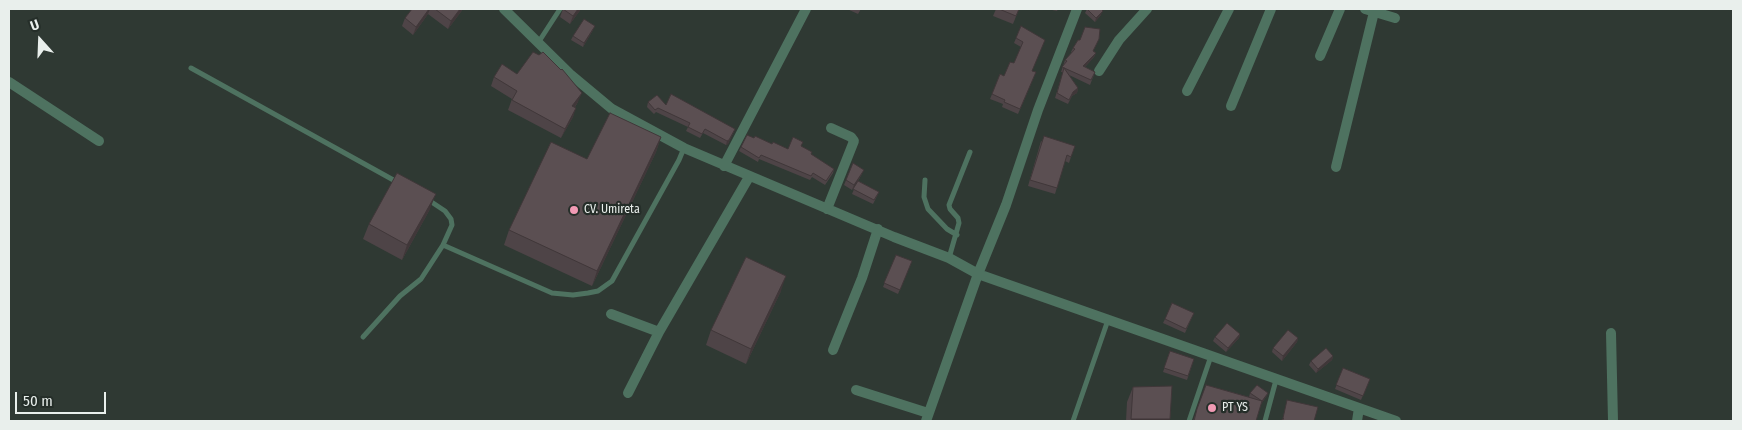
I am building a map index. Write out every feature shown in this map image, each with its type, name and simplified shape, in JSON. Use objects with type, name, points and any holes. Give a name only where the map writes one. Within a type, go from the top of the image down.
[{"type":"street","points":[[504,9],[570,74],[612,108],[684,148],[826,209],[950,258],[978,274],[1396,421]]},
{"type":"street","points":[[724,166],[806,9]]},
{"type":"street","points":[[856,390],[927,417],[978,274],[1006,205],[1038,110],[1077,9]]},
{"type":"street","points":[[1100,71],[1119,40],[1147,9]]},
{"type":"street","points":[[1187,91],[1230,9]]},
{"type":"street","points":[[1231,106],[1271,9]]},
{"type":"street","points":[[1320,56],[1340,9]]},
{"type":"street","points":[[1336,167],[1369,10],[1395,18]]},
{"type":"street","points":[[9,82],[99,141]]},
{"type":"street","points":[[826,209],[854,143],[852,137],[830,128]]},
{"type":"street","points":[[628,393],[659,332],[749,176]]},
{"type":"street","points":[[833,350],[862,278],[878,230]]},
{"type":"street","points":[[611,314],[659,332]]},
{"type":"street","points":[[1611,332],[1613,421]]},
{"type":"street","points":[[1357,421],[1359,408]]},
{"type":"lane","points":[[538,43],[560,9]]},
{"type":"lane","points":[[191,68],[399,183]]},
{"type":"lane","points":[[443,245],[552,293],[573,295],[598,291],[612,281],[684,148]]},
{"type":"lane","points":[[950,258],[959,222],[949,205],[970,152]]},
{"type":"lane","points":[[925,180],[924,197],[928,209],[938,221],[957,235]]},
{"type":"lane","points":[[364,337],[400,296],[420,279],[443,245],[452,225],[451,219],[445,211],[425,198]]},
{"type":"lane","points":[[1073,421],[1108,319]]},
{"type":"lane","points":[[1189,421],[1211,356]]},
{"type":"lane","points":[[1265,421],[1276,380]]},
{"type":"building","points":[[412,9],[429,9],[416,27],[405,18]]},
{"type":"building","points":[[435,9],[460,9],[451,21]]},
{"type":"building","points":[[563,9],[578,9],[573,16]]},
{"type":"building","points":[[999,9],[1019,9],[1016,16]]},
{"type":"building","points":[[1087,9],[1101,9],[1103,11],[1096,18]]},
{"type":"building","points":[[584,19],[595,26],[584,43],[573,36]]},
{"type":"building","points":[[1021,26],[1045,40],[1032,71],[1036,72],[1020,109],[992,94],[1000,74],[1004,76],[1010,62],[1014,63],[1023,42],[1016,38]]},
{"type":"building","points":[[1085,27],[1100,29],[1099,39],[1093,51],[1096,53],[1083,66],[1095,72],[1091,80],[1062,67],[1067,61],[1065,60],[1075,49],[1073,48],[1078,40],[1080,40]]},
{"type":"building","points":[[533,52],[539,55],[543,52],[562,69],[582,93],[572,106],[576,108],[565,129],[512,100],[517,91],[494,77],[502,64],[517,74]]},
{"type":"building","points":[[1064,68],[1078,88],[1073,92],[1069,100],[1057,93]]},
{"type":"building","points":[[671,94],[735,129],[729,140],[727,141],[705,129],[702,134],[688,127],[690,123],[658,108],[655,110],[648,102],[657,95],[666,105]]},
{"type":"building","name":"CV. Umireta","points":[[610,113],[661,137],[597,271],[509,230],[551,142],[587,159]]},
{"type":"building","points":[[747,135],[754,138],[755,136],[772,144],[773,142],[788,149],[793,137],[803,142],[801,146],[812,152],[811,154],[834,169],[826,181],[813,173],[811,176],[761,155],[759,158],[741,147]]},
{"type":"building","points":[[1044,136],[1075,146],[1071,157],[1067,155],[1057,188],[1030,180]]},
{"type":"building","points":[[853,163],[864,170],[854,185],[846,180]]},
{"type":"building","points":[[397,173],[436,194],[407,245],[369,224]]},
{"type":"building","points":[[858,181],[879,192],[874,200],[853,189]]},
{"type":"building","points":[[896,255],[912,261],[900,290],[884,283]]},
{"type":"building","points":[[746,257],[786,276],[751,349],[711,330]]},
{"type":"building","points":[[1172,303],[1194,313],[1186,329],[1165,319]]},
{"type":"building","points":[[1227,323],[1240,334],[1228,348],[1215,337]]},
{"type":"building","points":[[1288,330],[1298,338],[1283,356],[1273,348]]},
{"type":"building","points":[[1326,348],[1333,356],[1318,369],[1311,361]]},
{"type":"building","points":[[1170,351],[1194,359],[1188,376],[1164,368]]},
{"type":"building","points":[[1343,368],[1370,379],[1363,396],[1336,385]]},
{"type":"building","points":[[1206,385],[1262,401],[1256,421],[1194,421]]},
{"type":"building","points":[[1257,385],[1268,393],[1262,401],[1250,393]]},
{"type":"building","points":[[1172,386],[1170,419],[1131,419],[1133,387]]},
{"type":"building","points":[[1287,400],[1318,407],[1314,421],[1282,421]]},
{"type":"place","name":"CV. Umireta","points":[[574,210]]},
{"type":"place","name":"PT YS","points":[[1212,408]]}]
